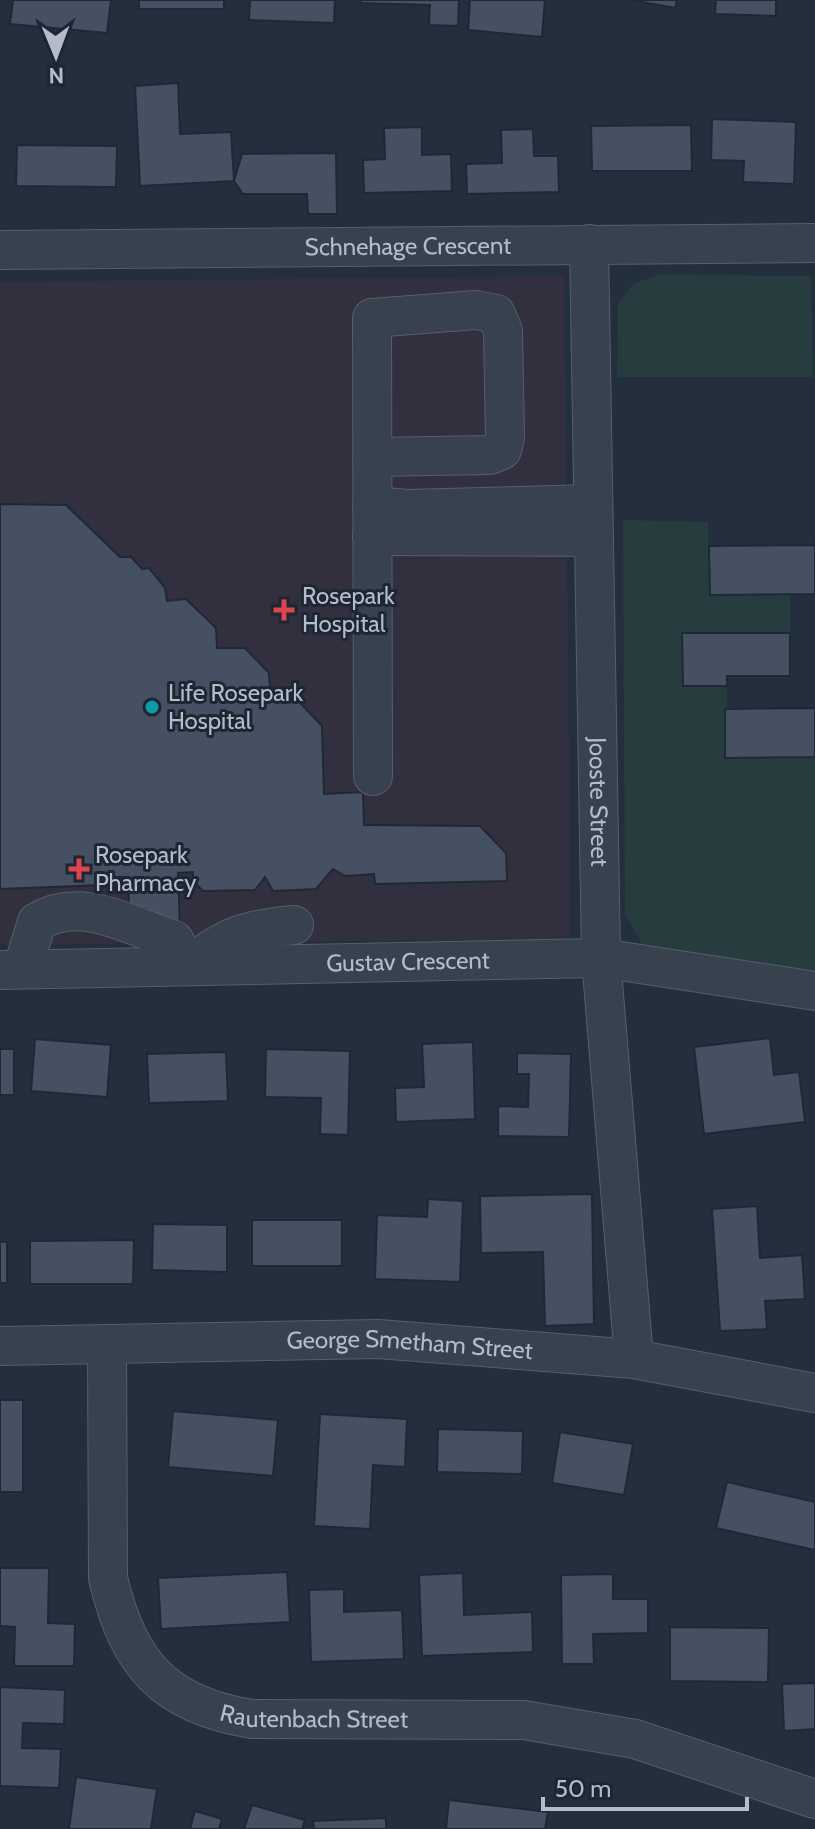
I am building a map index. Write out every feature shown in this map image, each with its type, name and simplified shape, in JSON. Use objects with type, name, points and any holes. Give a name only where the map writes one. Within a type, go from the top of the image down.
[{"type":"street","name":"Schnehage Crescent","points":[[0,250],[815,243]]},
{"type":"street","name":"Jooste Street","points":[[589,244],[601,958],[634,1359]]},
{"type":"street","points":[[372,457],[490,455],[502,450],[505,438],[503,331],[496,314],[476,310],[372,318],[372,457],[372,521],[373,776]]},
{"type":"street","points":[[372,521],[593,521]]},
{"type":"street","points":[[13,970],[27,954],[37,922],[51,913],[68,910],[94,910],[174,940],[189,966],[226,938],[266,927],[294,925]]},
{"type":"street","name":"Gustav Crescent","points":[[13,970],[601,958],[815,991]]},
{"type":"street","name":"George Smetham Street","points":[[0,1346],[378,1339],[634,1359],[815,1393]]},
{"type":"street","name":"Rautenbach Street","points":[[107,1346],[108,1578],[116,1611],[127,1637],[148,1669],[179,1697],[220,1714],[252,1719],[524,1720],[591,1730],[675,1751],[815,1799]]},
{"type":"shaded area","name":"Rosepark Hospital","points":[[564,276],[571,939],[0,945],[0,282]]},
{"type":"green space","points":[[660,274],[811,276],[813,377],[617,377],[618,304],[633,284]]},
{"type":"green space","points":[[623,520],[708,522],[710,595],[790,594],[790,633],[683,633],[683,685],[727,686],[726,758],[815,757],[815,984],[643,946],[625,914]]},
{"type":"building","points":[[13,0],[111,0],[107,33],[10,24]]},
{"type":"building","points":[[139,0],[224,0],[224,9],[139,9]]},
{"type":"building","points":[[250,0],[335,0],[334,23],[249,20]]},
{"type":"building","points":[[361,0],[459,0],[458,26],[429,25],[430,5],[361,3]]},
{"type":"building","points":[[470,0],[545,0],[542,37],[468,30]]},
{"type":"building","points":[[631,0],[677,0],[675,8]]},
{"type":"building","points":[[716,0],[776,0],[776,16],[715,14]]},
{"type":"building","points":[[178,83],[180,134],[231,132],[234,181],[140,186],[135,86]]},
{"type":"building","points":[[712,119],[796,122],[794,184],[743,182],[744,161],[711,160]]},
{"type":"building","points":[[691,125],[692,171],[592,171],[591,126]]},
{"type":"building","points":[[422,127],[422,155],[451,154],[452,191],[364,193],[363,160],[385,159],[384,128]]},
{"type":"building","points":[[533,129],[534,156],[558,156],[559,192],[467,194],[466,164],[502,163],[501,130]]},
{"type":"building","points":[[17,145],[117,146],[116,187],[16,186]]},
{"type":"building","points":[[336,153],[337,214],[308,214],[307,194],[243,194],[234,181],[242,154]]},
{"type":"building","name":"Life Rosepark Hospital","points":[[0,504],[66,505],[120,557],[131,557],[142,569],[149,568],[165,588],[167,601],[186,599],[216,628],[217,648],[245,648],[269,673],[270,688],[286,688],[322,726],[324,794],[363,792],[364,825],[480,826],[506,853],[507,881],[375,884],[374,874],[345,876],[333,869],[316,889],[273,891],[265,877],[255,890],[203,891],[193,881],[193,872],[178,873],[180,929],[148,928],[146,909],[129,908],[128,877],[116,877],[104,885],[0,889]]},
{"type":"building","points":[[815,545],[815,594],[710,595],[709,546]]},
{"type":"building","points":[[682,633],[790,633],[790,676],[727,676],[727,686],[683,686]]},
{"type":"building","points":[[815,708],[815,757],[725,758],[725,709]]},
{"type":"building","points":[[770,1038],[774,1075],[799,1072],[805,1122],[704,1134],[694,1047]]},
{"type":"building","points":[[35,1039],[111,1045],[107,1097],[31,1091]]},
{"type":"building","points":[[473,1042],[475,1119],[396,1122],[395,1088],[424,1087],[422,1044]]},
{"type":"building","points":[[0,1049],[14,1049],[14,1095],[0,1095]]},
{"type":"building","points":[[266,1049],[350,1051],[348,1135],[320,1134],[321,1098],[265,1097]]},
{"type":"building","points":[[226,1052],[228,1101],[149,1103],[147,1054]]},
{"type":"building","points":[[517,1053],[571,1054],[569,1137],[498,1136],[498,1106],[528,1107],[529,1074],[517,1074]]},
{"type":"building","points":[[592,1194],[594,1324],[545,1326],[543,1252],[481,1253],[480,1196]]},
{"type":"building","points":[[428,1199],[463,1201],[460,1282],[375,1279],[377,1215],[427,1217]]},
{"type":"building","points":[[757,1206],[760,1258],[802,1255],[805,1299],[765,1301],[767,1329],[720,1331],[712,1209]]},
{"type":"building","points":[[252,1220],[342,1220],[342,1266],[252,1266]]},
{"type":"building","points":[[153,1224],[227,1225],[227,1272],[152,1270]]},
{"type":"building","points":[[134,1240],[133,1284],[30,1284],[30,1241]]},
{"type":"building","points":[[0,1242],[7,1242],[7,1283],[0,1283]]},
{"type":"building","points":[[0,1400],[23,1400],[23,1492],[0,1492]]},
{"type":"building","points":[[173,1411],[278,1420],[273,1476],[168,1467]]},
{"type":"building","points":[[320,1414],[407,1419],[405,1467],[373,1465],[370,1529],[314,1526]]},
{"type":"building","points":[[438,1429],[523,1431],[522,1474],[437,1472]]},
{"type":"building","points":[[560,1432],[633,1444],[624,1495],[552,1483]]},
{"type":"building","points":[[727,1482],[815,1502],[815,1550],[716,1528]]},
{"type":"building","points":[[0,1568],[49,1568],[48,1623],[75,1624],[74,1666],[14,1666],[15,1627],[0,1626]]},
{"type":"building","points":[[287,1572],[290,1622],[161,1629],[158,1578]]},
{"type":"building","points":[[463,1573],[464,1615],[532,1612],[533,1652],[422,1656],[419,1575]]},
{"type":"building","points":[[613,1574],[613,1599],[648,1599],[648,1633],[593,1634],[594,1664],[562,1664],[561,1575]]},
{"type":"building","points":[[344,1589],[344,1612],[402,1610],[404,1659],[311,1662],[309,1590]]},
{"type":"building","points":[[670,1627],[769,1628],[768,1682],[670,1681]]},
{"type":"building","points":[[815,1683],[815,1729],[784,1731],[782,1684]]},
{"type":"building","points":[[0,1687],[65,1690],[64,1724],[23,1723],[22,1748],[61,1749],[59,1788],[0,1786]]},
{"type":"building","points":[[76,1777],[157,1789],[151,1829],[69,1829]]},
{"type":"building","points":[[449,1800],[548,1812],[545,1829],[446,1829]]},
{"type":"building","points":[[252,1805],[305,1820],[302,1829],[244,1829]]},
{"type":"building","points":[[195,1811],[222,1819],[219,1829],[190,1829]]},
{"type":"building","points":[[386,1818],[386,1829],[314,1829],[313,1821]]},
{"type":"place","name":"Rosepark Hospital","points":[[284,610]]},
{"type":"place","name":"Life Rosepark Hospital","points":[[152,707]]},
{"type":"place","name":"Rosepark Pharmacy","points":[[79,869]]}]
